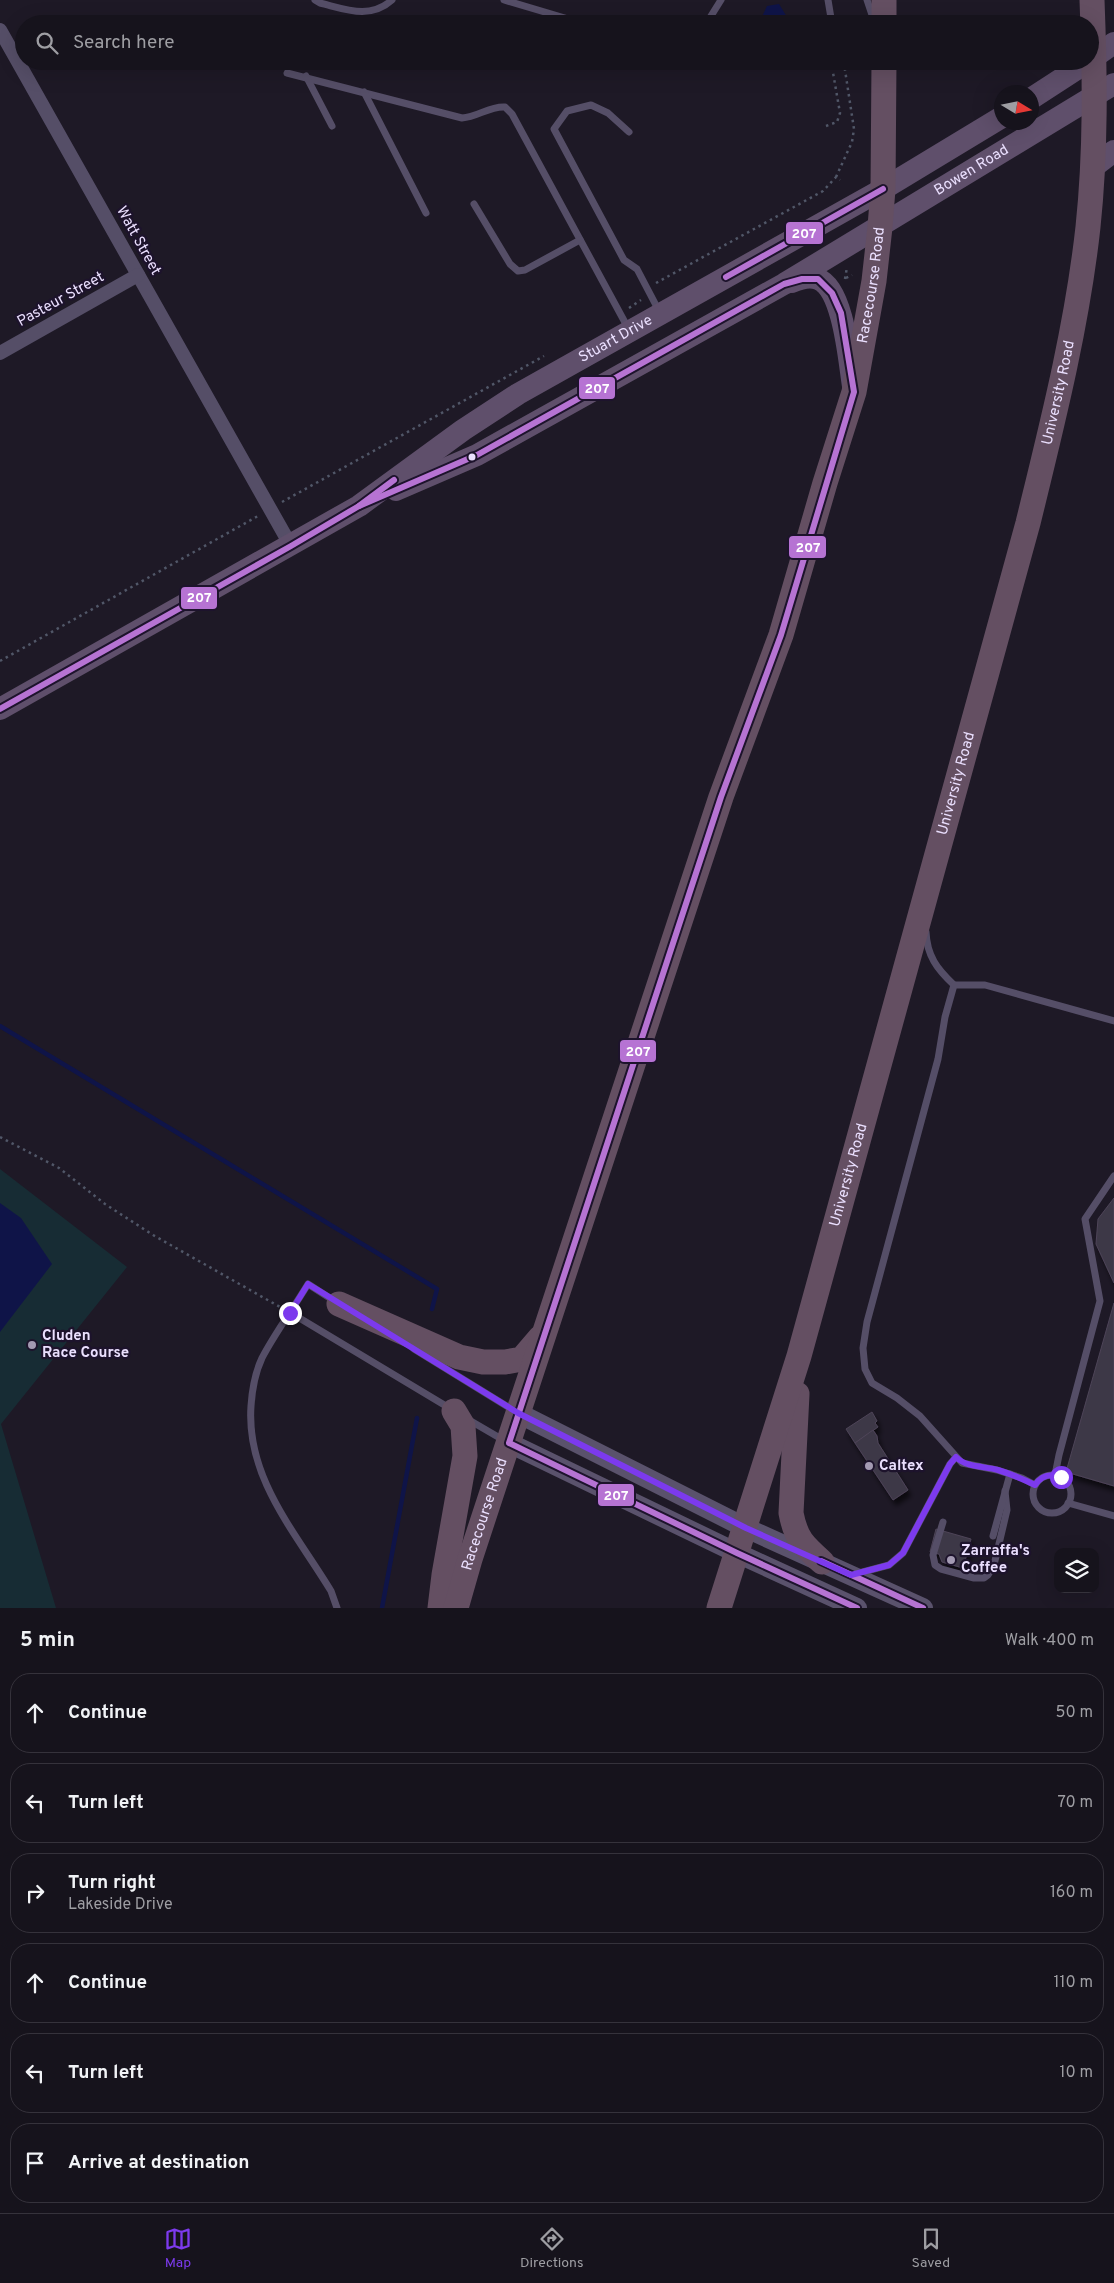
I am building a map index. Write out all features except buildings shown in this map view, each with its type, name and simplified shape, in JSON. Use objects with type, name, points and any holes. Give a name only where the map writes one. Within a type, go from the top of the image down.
[{"type":"highway","points":[[884,0],[884,15]]},
{"type":"highway","name":"University Road","points":[[1092,0],[1092,15]]},
{"type":"highway","points":[[883,189],[884,70]]},
{"type":"highway","name":"University Road","points":[[737,1553],[799,1356],[1028,522],[1060,394],[1080,287],[1088,225],[1092,168],[1104,89],[1095,70]]},
{"type":"highway","name":"Racecourse Road","points":[[456,1608],[518,1413],[722,797],[781,635],[825,483],[854,392],[874,281],[883,189]]},
{"type":"highway","points":[[339,1304],[460,1356],[483,1362],[505,1362],[522,1359],[545,1332]]},
{"type":"highway","points":[[799,1356],[791,1513],[794,1530],[802,1544],[822,1562]]},
{"type":"highway","points":[[440,1608],[465,1456],[463,1426],[454,1411]]},
{"type":"highway","points":[[720,1608],[737,1553]]},
{"type":"main road","points":[[1099,54],[1114,43]]},
{"type":"main road","points":[[1039,93],[1075,70]]},
{"type":"main road","name":"Bowen Road","points":[[880,227],[1104,89]]},
{"type":"main road","name":"Bowen Road","points":[[883,189],[994,122]]},
{"type":"main road","points":[[1092,168],[1114,150]]},
{"type":"main road","name":"Stuart Drive","points":[[0,709],[291,546],[358,506],[463,430],[624,322],[661,313],[883,189]]},
{"type":"main road","name":"Stuart Drive","points":[[358,506],[477,455],[784,284],[880,227]]},
{"type":"main road","points":[[784,284],[802,279],[818,279],[832,293],[841,313],[854,392]]},
{"type":"street","name":"Watt Street","points":[[1,35],[15,60]]},
{"type":"street","name":"Watt Street","points":[[21,70],[291,546]]},
{"type":"street","name":"Pasteur Street","points":[[0,353],[138,275]]},
{"type":"street","points":[[518,1413],[746,1528],[923,1608]]},
{"type":"street","points":[[509,1443],[737,1553],[857,1608]]},
{"type":"lane","points":[[315,0],[320,4],[362,13],[381,9],[392,0]]},
{"type":"lane","points":[[504,0],[555,15]]},
{"type":"lane","points":[[712,15],[721,0]]},
{"type":"lane","points":[[828,0],[830,15]]},
{"type":"lane","points":[[867,0],[872,15]]},
{"type":"lane","points":[[287,73],[306,76],[462,118],[474,118],[495,106],[505,106],[512,114],[624,322]]},
{"type":"lane","points":[[306,76],[332,126]]},
{"type":"lane","points":[[364,92],[426,213]]},
{"type":"lane","points":[[629,132],[608,113],[591,105],[567,111],[554,129],[624,260],[637,269],[661,313]]},
{"type":"lane","points":[[474,204],[510,264],[518,271],[526,270],[580,240]]},
{"type":"lane","points":[[925,901],[926,942],[930,958],[939,971],[954,985],[986,985],[1114,1021]]},
{"type":"lane","points":[[954,985],[945,1017],[938,1059],[867,1322],[862,1348],[865,1369],[872,1383],[897,1398],[920,1416],[962,1463],[1010,1474],[1035,1485]]},
{"type":"lane","points":[[1055,1475],[1058,1455],[1100,1301],[1085,1219],[1114,1176]]},
{"type":"lane","points":[[337,1608],[331,1591],[270,1494],[255,1458],[250,1424],[252,1390],[261,1359],[308,1284],[398,1340]]},
{"type":"lane","points":[[290,1313],[509,1443]]},
{"type":"lane","points":[[407,1345],[518,1413]]},
{"type":"lane","points":[[851,1575],[889,1565],[903,1553],[950,1464],[956,1457]]},
{"type":"lane","points":[[993,1536],[1010,1474]]},
{"type":"lane","points":[[1055,1475],[1069,1486],[1070,1498],[1068,1503],[1058,1511],[1046,1512],[1036,1504],[1033,1498],[1035,1485],[1043,1477],[1055,1475]]},
{"type":"lane","points":[[943,1522],[933,1555],[935,1565],[941,1569],[974,1578],[984,1578],[994,1565],[1007,1510],[1005,1491]]},
{"type":"lane","points":[[1068,1503],[1114,1516]]},
{"type":"path","points":[[826,126],[837,122],[840,113],[833,70]]},
{"type":"path","points":[[624,322],[653,285],[823,191],[836,176],[852,142],[854,129],[845,70]]},
{"type":"path","points":[[836,176],[840,180]]},
{"type":"path","points":[[846,278],[847,261]]},
{"type":"path","points":[[842,281],[852,275]]},
{"type":"path","points":[[282,502],[550,352]]},
{"type":"path","points":[[0,661],[254,518]]},
{"type":"path","points":[[0,1138],[59,1168],[105,1204],[153,1235],[290,1313]]},
{"type":"shaded area","points":[[779,4],[786,15],[763,15],[767,6]]},
{"type":"shaded area","name":"Cluden Race Course","points":[[0,1169],[127,1267],[1,1424],[56,1608],[0,1608]]},
{"type":"shaded area","points":[[0,1203],[21,1218],[52,1264],[0,1332]]},
{"type":"waterway","points":[[0,1026],[437,1289],[432,1309]]},
{"type":"waterway","points":[[382,1608],[417,1418]]},
{"type":"transit line","name":"207","points":[[726,277],[883,189]]},
{"type":"transit line","name":"207","points":[[359,506],[477,455],[784,284],[802,279],[818,279],[832,293],[841,313],[854,392],[781,635],[721,797],[509,1443],[737,1553],[857,1608]]},
{"type":"transit line","name":"207","points":[[0,709],[291,546],[359,506],[394,480]]},
{"type":"transit line","name":"207","points":[[821,1561],[923,1608]]},
{"type":"place","name":"Cluden Race Course","points":[[32,1345]]},
{"type":"place","name":"Caltex","points":[[869,1466]]},
{"type":"place","name":"Zarraffa's Coffee","points":[[951,1560]]},
{"type":"route","points":[[290,1313],[308,1284],[518,1413],[746,1528],[851,1575],[889,1565],[897,1560],[903,1553],[950,1464],[956,1457],[962,1463],[997,1470],[1022,1478],[1035,1485],[1038,1480],[1049,1475],[1061,1477]]}]
